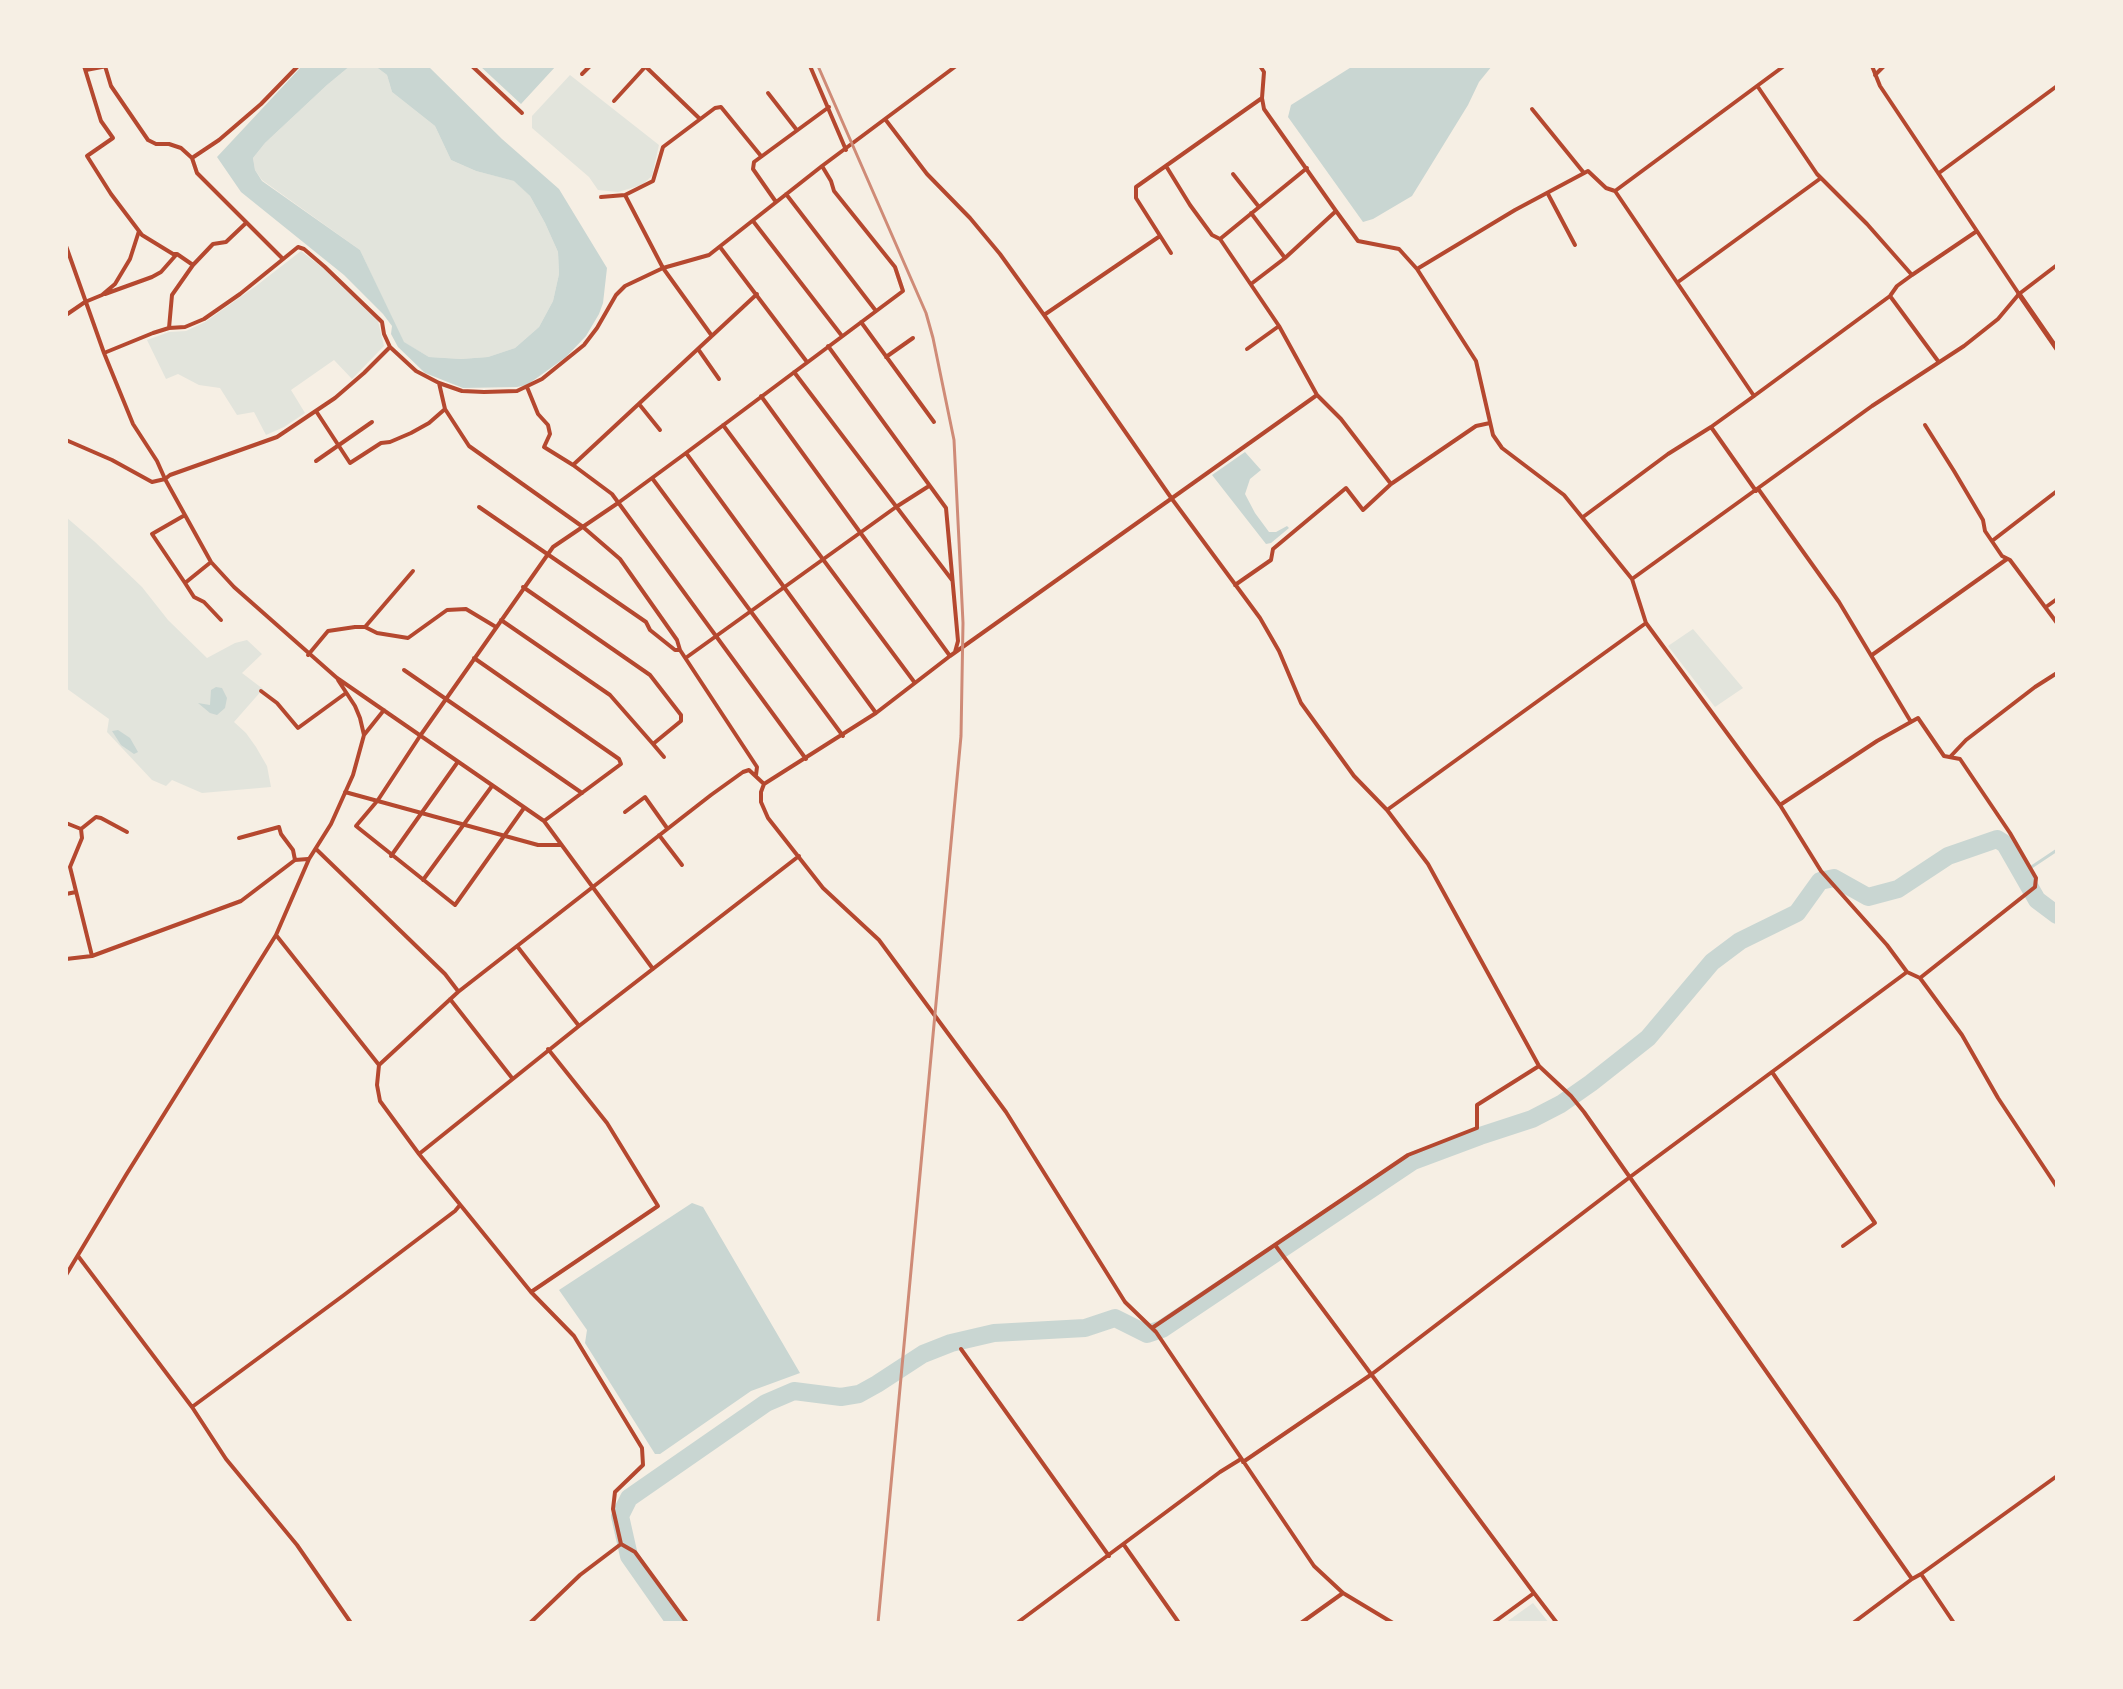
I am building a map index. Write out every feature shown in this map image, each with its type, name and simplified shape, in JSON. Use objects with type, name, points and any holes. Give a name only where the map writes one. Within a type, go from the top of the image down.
[{"type":"street","points":[[102,295],[115,284],[124,270],[139,231],[87,156],[113,138],[101,121],[85,68],[106,66],[111,86],[148,140],[181,148],[192,158],[197,173],[284,259]]},
{"type":"street","points":[[192,158],[219,140],[261,104],[298,66]]},
{"type":"street","points":[[472,66],[522,113]]},
{"type":"street","points":[[582,74],[590,66]]},
{"type":"street","points":[[614,101],[645,66],[700,119]]},
{"type":"street","points":[[810,66],[846,150]]},
{"type":"street","points":[[104,353],[169,328],[185,327],[204,319],[298,247],[304,249],[382,322],[390,347],[416,371],[462,391],[517,391],[542,379],[584,345],[625,286],[663,268],[709,255],[956,66]]},
{"type":"street","points":[[1260,66],[1264,72],[1264,109],[1336,211],[1358,241],[1399,249],[1417,269],[1476,361],[1493,435],[1502,448],[1564,495],[1632,579],[1646,623],[1780,805],[1821,871],[1907,972],[1920,978],[1962,1035],[1998,1098],[2057,1187]]},
{"type":"street","points":[[1615,191],[1784,66]]},
{"type":"street","points":[[1872,66],[1880,86],[2057,349]]},
{"type":"street","points":[[1875,75],[1884,66]]},
{"type":"street","points":[[1939,173],[2057,86]]},
{"type":"street","points":[[1758,87],[1821,178],[1912,275]]},
{"type":"street","points":[[768,93],[796,129]]},
{"type":"street","points":[[1171,253],[1136,198],[1136,187],[1262,98]]},
{"type":"street","points":[[601,197],[625,195],[653,181],[663,147],[715,108],[721,107],[761,156]]},
{"type":"street","points":[[776,202],[753,169],[754,162],[829,107]]},
{"type":"street","points":[[1532,109],[1584,173]]},
{"type":"street","points":[[885,119],[927,174],[1000,254],[1172,499],[1260,618],[1279,651],[1301,703],[1354,776],[1387,810],[1428,864],[1539,1066],[1584,1112],[1912,1579]]},
{"type":"street","points":[[524,808],[455,905],[356,826],[378,800],[553,547],[618,503],[903,291],[895,267],[834,191],[822,166]]},
{"type":"street","points":[[1166,166],[1279,326],[1317,395],[1341,419],[1391,484]]},
{"type":"street","points":[[1220,239],[1307,168]]},
{"type":"street","points":[[1417,269],[1588,171],[1606,188],[1615,191],[1754,396]]},
{"type":"street","points":[[1233,174],[1259,207]]},
{"type":"street","points":[[1678,282],[1821,178]]},
{"type":"street","points":[[1547,193],[1575,245]]},
{"type":"street","points":[[786,194],[876,311]]},
{"type":"street","points":[[625,195],[663,268],[712,336]]},
{"type":"street","points":[[1251,284],[1285,258],[1336,211]]},
{"type":"street","points":[[1251,213],[1285,258]]},
{"type":"street","points":[[753,221],[842,336]]},
{"type":"street","points":[[169,328],[172,295],[193,265],[213,244],[226,242],[246,223]]},
{"type":"street","points":[[139,231],[193,265]]},
{"type":"street","points":[[1583,517],[1890,296],[1897,286],[1912,275],[1977,231]]},
{"type":"street","points":[[1044,315],[1160,236]]},
{"type":"street","points":[[66,246],[133,424],[157,461],[211,562],[234,587],[337,678],[544,821],[653,969]]},
{"type":"street","points":[[720,247],[807,362]]},
{"type":"street","points":[[66,315],[85,302],[152,277],[161,272],[177,254]]},
{"type":"street","points":[[1632,579],[1872,406],[1964,346],[1998,319],[2019,294],[2057,265]]},
{"type":"street","points":[[573,465],[757,294]]},
{"type":"street","points":[[1890,296],[1939,362]]},
{"type":"street","points":[[861,322],[934,422]]},
{"type":"street","points":[[1247,349],[1279,326]]},
{"type":"street","points":[[886,357],[913,338]]},
{"type":"street","points":[[828,346],[946,508],[958,641],[953,654]]},
{"type":"street","points":[[66,440],[152,482],[165,479],[277,437],[335,398],[390,347]]},
{"type":"street","points":[[698,349],[719,379]]},
{"type":"street","points":[[794,372],[952,580]]},
{"type":"street","points":[[439,383],[445,409],[469,446],[583,527],[620,559],[677,640],[680,650],[757,767],[756,775]]},
{"type":"street","points":[[527,387],[538,414],[548,425],[550,434],[544,447],[612,494],[806,759]]},
{"type":"street","points":[[1317,395],[953,654],[876,713],[764,784],[761,802],[768,818],[823,888],[879,940],[1006,1112],[1125,1302],[1152,1328],[1314,1566],[1343,1593],[1393,1623]]},
{"type":"street","points":[[761,396],[953,654]]},
{"type":"street","points":[[639,404],[660,430]]},
{"type":"street","points":[[316,411],[350,463],[381,443],[420,428],[445,409]]},
{"type":"street","points":[[316,461],[372,422]]},
{"type":"street","points":[[1235,585],[1271,560],[1273,549],[1346,488],[1363,510],[1391,484],[1476,426],[1490,423]]},
{"type":"street","points":[[723,425],[915,683]]},
{"type":"street","points":[[1925,425],[1969,496],[1992,541],[2057,623]]},
{"type":"street","points":[[1711,427],[1839,602],[1911,722]]},
{"type":"street","points":[[686,453],[876,713]]},
{"type":"street","points":[[652,478],[843,736]]},
{"type":"street","points":[[687,657],[929,486]]},
{"type":"street","points":[[1992,541],[2057,491]]},
{"type":"street","points":[[479,507],[646,622],[650,630],[675,650],[680,650]]},
{"type":"street","points":[[185,515],[152,534],[194,597],[204,602],[221,620]]},
{"type":"street","points":[[1872,655],[2007,559]]},
{"type":"street","points":[[185,583],[211,562]]},
{"type":"street","points":[[365,627],[413,571]]},
{"type":"street","points":[[523,587],[650,675],[681,715],[681,721],[653,744]]},
{"type":"street","points":[[2046,607],[2057,599]]},
{"type":"street","points":[[308,655],[328,631],[365,627],[377,633],[408,638],[447,610],[466,609],[496,627]]},
{"type":"street","points":[[501,620],[610,695],[664,757]]},
{"type":"street","points":[[1387,810],[1646,623]]},
{"type":"street","points":[[474,658],[619,759],[621,764],[544,821]]},
{"type":"street","points":[[404,670],[582,793]]},
{"type":"street","points":[[1950,757],[1966,740],[2057,673]]},
{"type":"street","points":[[337,678],[360,718],[364,735]]},
{"type":"street","points":[[261,691],[277,703],[298,728],[346,693]]},
{"type":"street","points":[[66,1275],[276,935],[309,859],[331,824],[353,775],[364,735],[384,710]]},
{"type":"street","points":[[1780,805],[1877,741],[1918,718],[1944,756],[1960,759],[2010,833],[2036,878],[2035,887],[1920,978]]},
{"type":"street","points":[[391,856],[457,762]]},
{"type":"street","points":[[687,1623],[635,1552],[621,1544],[613,1509],[615,1492],[643,1465],[642,1448],[574,1336],[531,1292],[419,1154],[380,1101],[377,1085],[379,1065],[450,999],[667,828],[743,772],[749,770],[764,784]]},
{"type":"street","points":[[423,880],[492,786]]},
{"type":"street","points":[[345,792],[538,845],[561,845]]},
{"type":"street","points":[[625,812],[645,797],[667,828]]},
{"type":"street","points":[[81,829],[96,817],[127,832]]},
{"type":"street","points":[[66,823],[81,829]]},
{"type":"street","points":[[239,838],[279,827],[293,850],[295,860]]},
{"type":"street","points":[[81,829],[82,838],[70,867],[92,956]]},
{"type":"street","points":[[659,835],[682,865]]},
{"type":"street","points":[[316,849],[445,974],[458,992]]},
{"type":"street","points":[[419,1154],[548,1049],[799,856]]},
{"type":"street","points":[[66,959],[92,956],[241,901],[295,860],[309,859]]},
{"type":"street","points":[[66,894],[76,892]]},
{"type":"street","points":[[276,935],[379,1065]]},
{"type":"street","points":[[517,946],[579,1026]]},
{"type":"street","points":[[1017,1623],[1220,1472],[1242,1461],[1372,1374],[1630,1177],[1907,972]]},
{"type":"street","points":[[450,999],[512,1078]]},
{"type":"street","points":[[531,1292],[658,1206],[607,1123],[548,1049]]},
{"type":"street","points":[[1152,1328],[1408,1155],[1477,1128],[1477,1105],[1539,1066]]},
{"type":"street","points":[[1772,1072],[1875,1223],[1843,1246]]},
{"type":"street","points":[[192,1407],[460,1205]]},
{"type":"street","points":[[1275,1245],[1557,1623]]},
{"type":"street","points":[[77,1255],[192,1407],[226,1459],[297,1545],[351,1623]]},
{"type":"street","points":[[961,1349],[1109,1556]]},
{"type":"street","points":[[1853,1623],[2057,1476]]},
{"type":"street","points":[[530,1623],[580,1575],[621,1544]]},
{"type":"street","points":[[1124,1545],[1179,1623]]},
{"type":"street","points":[[1921,1574],[1954,1623]]},
{"type":"street","points":[[1301,1623],[1343,1593]]},
{"type":"street","points":[[1493,1623],[1534,1593]]},
{"type":"shaded area","points":[[302,66],[350,66],[265,143],[253,158],[255,170],[262,181],[360,250],[404,342],[429,357],[461,359],[488,357],[515,348],[539,327],[553,301],[559,274],[558,252],[530,196],[514,181],[476,171],[451,160],[435,126],[392,92],[387,75],[375,66],[428,66],[502,139],[559,189],[607,268],[599,314],[586,336],[566,357],[527,385],[517,387],[463,388],[425,373],[398,347],[391,334],[392,326],[383,314],[344,275],[241,192],[217,157]]},
{"type":"shaded area","points":[[350,66],[375,66],[387,75],[392,92],[435,126],[451,160],[476,171],[515,181],[530,196],[558,252],[559,274],[553,301],[539,327],[515,348],[488,357],[461,359],[429,357],[403,342],[360,250],[262,180],[255,170],[253,158],[265,143]]},
{"type":"shaded area","points":[[480,66],[556,66],[521,104]]},
{"type":"shaded area","points":[[1353,66],[1492,66],[1479,82],[1412,196],[1363,222],[1288,117],[1291,105]]},
{"type":"shaded area","points":[[570,75],[659,145],[652,176],[642,185],[618,192],[598,190],[589,177],[532,128],[532,116]]},
{"type":"shaded area","points":[[301,251],[378,321],[384,346],[352,379],[334,360],[291,390],[305,413],[266,435],[254,412],[237,415],[220,388],[199,385],[178,374],[166,379],[147,340],[169,332],[186,331],[205,322]]},
{"type":"shaded area","points":[[1245,452],[1261,470],[1250,479],[1245,494],[1255,513],[1269,532],[1289,528],[1271,543],[1266,544],[1212,475]]},
{"type":"shaded area","points":[[66,517],[142,587],[168,620],[207,658],[247,640],[262,654],[242,673],[263,689],[234,722],[246,733],[267,766],[271,787],[202,793],[172,780],[166,786],[152,780],[107,732],[109,719],[66,688]]},
{"type":"shaded area","points":[[1693,629],[1743,688],[1715,707],[1668,646]]},
{"type":"shaded area","points":[[222,688],[227,698],[225,708],[217,715],[198,703],[210,705],[211,690]]},
{"type":"shaded area","points":[[118,730],[130,738],[138,752],[134,754],[121,745],[112,731]]},
{"type":"shaded area","points":[[692,1203],[703,1207],[800,1373],[751,1391],[660,1454],[655,1454],[585,1343],[587,1330],[559,1290]]},
{"type":"shaded area","points":[[1533,1603],[1549,1623],[1505,1623]]},
{"type":"waterway","points":[[676,1623],[629,1556],[620,1516],[629,1498],[766,1403],[794,1391],[841,1397],[859,1394],[923,1354],[951,1343],[994,1333],[1085,1328],[1115,1318],[1147,1334],[1162,1329],[1413,1161],[1532,1119],[1561,1104],[1648,1038],[1712,962],[1740,941],[1797,913],[1820,881],[1834,878],[1868,897],[1898,889],[1948,856],[1997,839],[2005,844],[2037,900],[2057,915]]},
{"type":"waterway","points":[[2021,874],[2057,850]]},
{"type":"railway","points":[[818,66],[926,313],[933,338],[954,440],[963,623],[961,736],[878,1623]]}]
